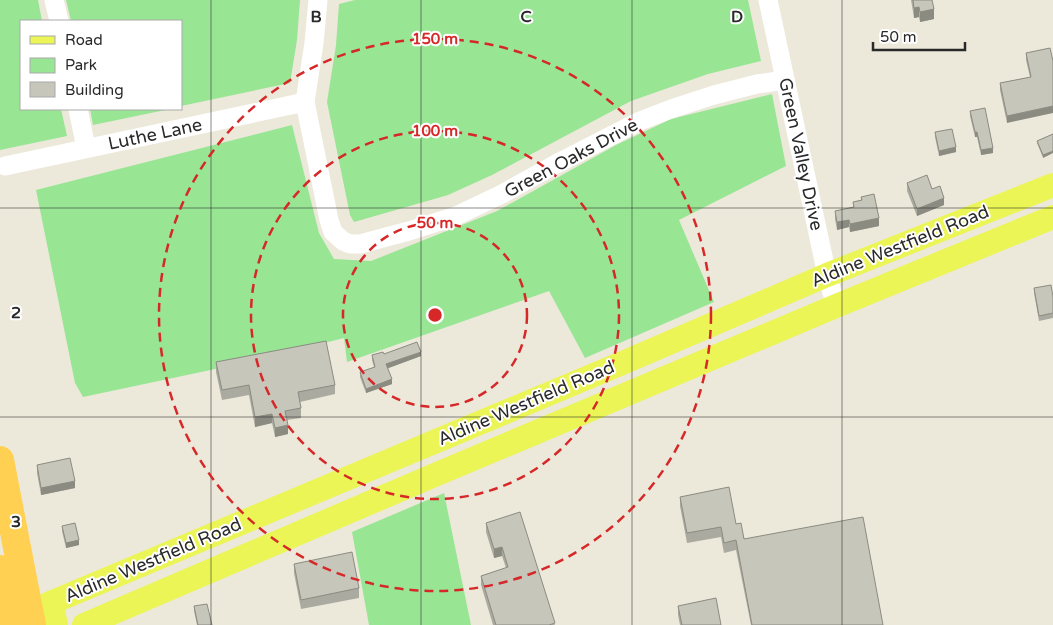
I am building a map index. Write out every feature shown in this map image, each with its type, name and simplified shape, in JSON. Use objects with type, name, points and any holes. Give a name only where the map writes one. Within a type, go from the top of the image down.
[{"type":"highway","points":[[0,460],[9,562],[11,625]]},
{"type":"highway","points":[[9,562],[32,625]]},
{"type":"main road","name":"Aldine Westfield Road","points":[[0,624],[53,614],[417,448],[620,364],[827,275],[1053,185]]},
{"type":"main road","name":"Aldine Westfield Road","points":[[84,625],[631,392],[1053,217]]},
{"type":"main road","points":[[620,364],[631,392]]},
{"type":"street","points":[[54,0],[59,20]]},
{"type":"street","points":[[305,102],[318,0]]},
{"type":"street","name":"Green Valley Drive","points":[[768,0],[827,275],[836,306]]},
{"type":"street","name":"Green Oaks Drive","points":[[305,102],[333,232],[343,241],[350,244],[360,244],[456,216],[502,194],[640,121],[663,112],[757,84],[785,80]]},
{"type":"street","name":"Luthe Lane","points":[[5,166],[305,102]]},
{"type":"street","points":[[78,110],[86,148]]},
{"type":"green space","points":[[0,0],[38,0],[42,20],[20,20],[20,110],[61,110],[67,136],[0,150]]},
{"type":"green space","points":[[66,0],[300,0],[297,40],[290,83],[182,106],[182,20],[71,20]]},
{"type":"green space","points":[[355,0],[748,0],[761,61],[708,74],[631,101],[492,175],[448,195],[354,222],[350,215],[327,102],[336,45],[339,4]]},
{"type":"green space","points":[[772,94],[786,166],[679,220],[714,302],[585,358],[549,291],[347,362],[344,338],[253,361],[83,397],[75,383],[36,190],[292,125],[319,233],[334,259],[371,261],[497,211],[616,145],[671,119]]},
{"type":"green space","points":[[90,110],[165,110],[93,125]]},
{"type":"green space","points":[[444,493],[471,625],[369,625],[352,532]]},
{"type":"building","points":[[913,0],[932,0],[934,9],[920,12],[919,7],[914,8]]},
{"type":"building","points":[[1050,48],[1053,61],[1053,106],[1007,116],[1000,83],[1031,77],[1026,53]]},
{"type":"building","points":[[985,108],[993,148],[981,150],[970,111]]},
{"type":"building","points":[[952,129],[956,147],[939,151],[935,132]]},
{"type":"building","points":[[1053,134],[1053,151],[1043,155],[1037,141]]},
{"type":"building","points":[[927,175],[932,189],[940,186],[944,198],[917,209],[907,183]]},
{"type":"building","points":[[874,194],[879,218],[850,224],[849,220],[837,222],[835,211],[854,207],[853,202],[862,200],[861,197]]},
{"type":"building","points":[[1051,285],[1053,313],[1039,316],[1034,288]]},
{"type":"building","points":[[326,341],[335,385],[298,392],[301,408],[285,411],[288,425],[275,428],[272,414],[255,417],[249,385],[222,390],[216,362]]},
{"type":"building","points":[[417,342],[421,352],[386,364],[392,379],[366,389],[360,372],[375,367],[372,355],[383,352],[384,354]]},
{"type":"building","points":[[70,458],[75,481],[41,488],[37,465]]},
{"type":"building","points":[[729,487],[736,524],[741,523],[744,539],[863,517],[883,625],[752,625],[736,540],[724,543],[721,527],[687,533],[680,497]]},
{"type":"building","points":[[520,512],[555,623],[549,625],[496,625],[481,576],[508,567],[502,547],[494,549],[486,523]]},
{"type":"building","points":[[75,523],[79,540],[66,543],[62,526]]},
{"type":"building","points":[[352,552],[359,588],[301,600],[294,564]]},
{"type":"building","points":[[716,598],[721,625],[682,625],[678,606]]},
{"type":"building","points":[[207,604],[212,625],[198,625],[194,606]]}]
